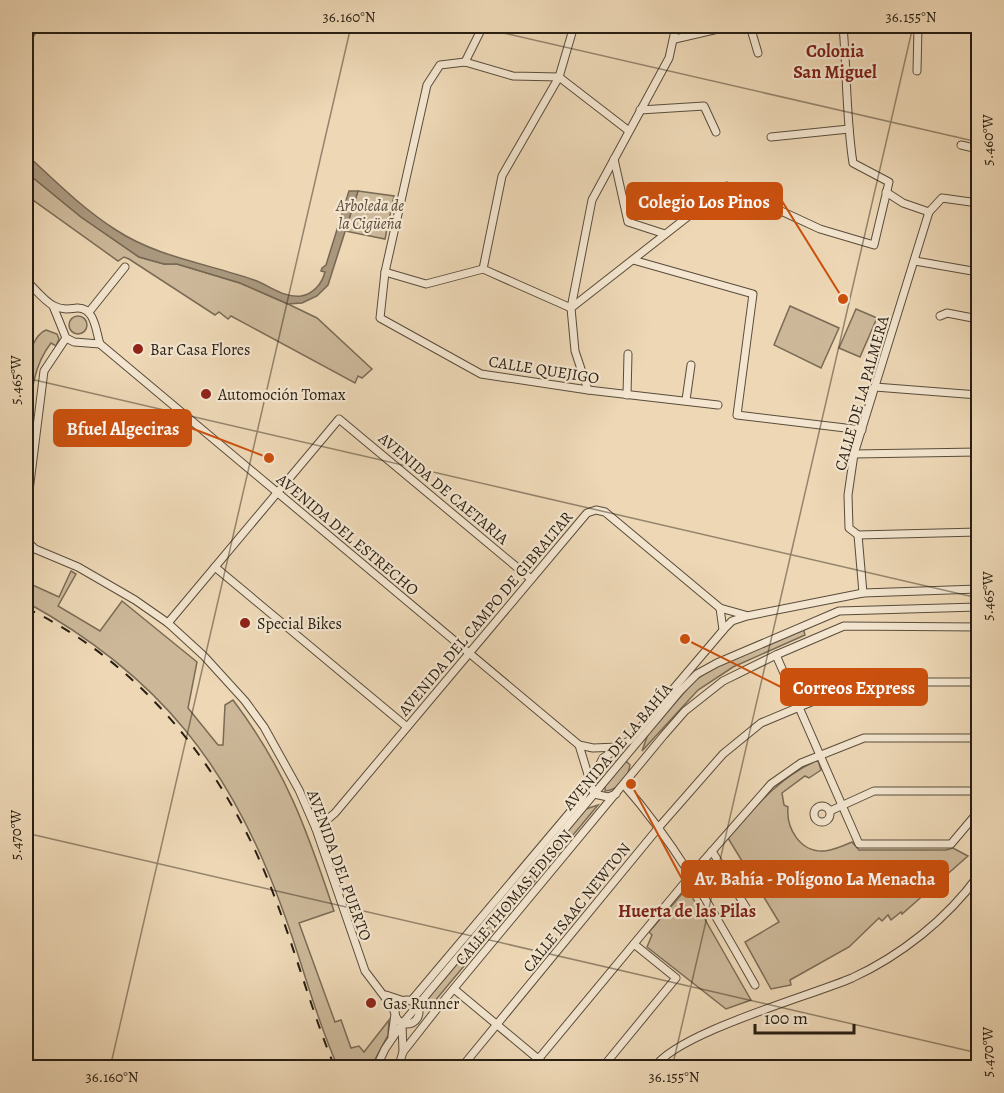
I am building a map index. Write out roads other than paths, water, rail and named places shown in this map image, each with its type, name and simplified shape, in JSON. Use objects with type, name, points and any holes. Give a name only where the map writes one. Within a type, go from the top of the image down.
[{"type":"street","points":[[26,42],[35,26]]},
{"type":"street","points":[[465,62],[483,26]]},
{"type":"street","points":[[483,269],[502,176],[559,77],[574,26]]},
{"type":"street","points":[[588,390],[575,351],[571,308],[592,200],[669,58],[675,39],[676,26]]},
{"type":"street","points":[[675,39],[731,26]]},
{"type":"street","points":[[750,26],[758,52]]},
{"type":"street","points":[[571,308],[727,186],[820,229],[874,245],[889,182],[853,163],[843,26]]},
{"type":"street","points":[[917,70],[918,26]]},
{"type":"street","points":[[571,308],[483,269],[426,284],[385,272],[427,85],[440,65],[465,62],[513,76],[559,77],[629,131]]},
{"type":"street","points":[[640,110],[704,106],[716,132]]},
{"type":"street","points":[[771,137],[849,129]]},
{"type":"street","points":[[961,145],[978,149]]},
{"type":"street","points":[[614,159],[628,222],[665,234]]},
{"type":"street","points":[[886,192],[903,203],[929,212],[942,198],[978,203]]},
{"type":"street","name":"CALLE DE LA PALMERA","points":[[863,593],[858,535],[849,528],[848,506],[854,454],[929,212]]},
{"type":"street","points":[[633,260],[753,294],[737,415],[862,430]]},
{"type":"street","points":[[915,261],[978,272]]},
{"type":"street","points":[[89,312],[126,267]]},
{"type":"street","name":"CALLE QUEJIGO","points":[[385,272],[380,318],[481,374],[588,390],[718,405]]},
{"type":"street","points":[[26,280],[53,306],[66,338]]},
{"type":"street","points":[[53,306],[70,310],[77,308],[89,312]]},
{"type":"street","points":[[61,323],[70,310]]},
{"type":"street","points":[[66,338],[100,344],[89,312]]},
{"type":"street","points":[[940,316],[947,314],[978,319]]},
{"type":"street","points":[[82,342],[92,334],[94,327]]},
{"type":"street","points":[[26,515],[44,371],[66,338]]},
{"type":"street","name":"AVENIDA DEL ESTRECHO","points":[[100,344],[579,745]]},
{"type":"street","points":[[627,395],[628,354]]},
{"type":"street","points":[[686,400],[691,365]]},
{"type":"street","points":[[875,387],[978,396]]},
{"type":"street","name":"AVENIDA DE CAETARIA","points":[[278,492],[339,419],[531,579]]},
{"type":"street","points":[[854,454],[978,452]]},
{"type":"street","points":[[168,623],[278,492]]},
{"type":"street","name":"AVENIDA DEL CAMPO DE GIBRALTAR","points":[[316,829],[335,813],[587,513],[601,510],[720,608],[747,616]]},
{"type":"street","points":[[858,535],[978,532]]},
{"type":"street","name":"AVENIDA DEL PUERTO","points":[[26,540],[30,547],[78,567],[135,600],[168,623],[226,678],[264,727],[299,790],[316,829],[363,965],[370,981],[386,995]]},
{"type":"street","points":[[215,567],[407,727]]},
{"type":"street","points":[[863,593],[978,589]]},
{"type":"street","name":"AVENIDA DE LA BAHÍA","points":[[376,1068],[413,1005],[582,798],[589,780],[603,758],[636,733],[732,621],[863,593]]},
{"type":"street","name":"AVENIDA DE LA BAHÍA","points":[[413,1005],[697,674],[819,618],[853,609],[978,607]]},
{"type":"street","points":[[720,608],[724,622],[723,630]]},
{"type":"street","name":"CALLE THOMAS EDISON","points":[[403,1052],[636,768],[685,711],[704,695],[723,681],[844,626],[978,627]]},
{"type":"street","points":[[776,655],[861,845],[951,844],[978,812]]},
{"type":"street","name":"CALLE ISAAC NEWTON","points":[[461,1068],[659,827],[723,754],[761,723],[859,682],[978,682]]},
{"type":"street","points":[[531,1068],[691,875],[771,784],[801,763],[864,738],[978,738]]},
{"type":"street","points":[[579,745],[593,748],[620,747],[630,750],[636,768]]},
{"type":"street","points":[[579,745],[594,794],[608,796],[616,794]]},
{"type":"street","points":[[582,798],[585,787],[585,762]]},
{"type":"street","points":[[624,785],[659,827],[691,875],[755,985]]},
{"type":"street","points":[[830,811],[874,791],[978,791]]},
{"type":"street","points":[[712,851],[750,914]]},
{"type":"street","points":[[654,1068],[676,1050],[738,1019],[852,978],[890,957],[939,921],[978,876]]},
{"type":"street","points":[[602,1068],[674,981],[675,976],[634,944]]},
{"type":"street","points":[[454,989],[549,1068]]},
{"type":"street","points":[[386,995],[429,1013],[436,1010]]},
{"type":"street","points":[[386,995],[402,1024],[403,1052],[398,1068]]},
{"type":"street","points":[[391,1039],[396,1007],[413,1005]]},
{"type":"street","points":[[408,1045],[413,1022],[413,1005]]},
{"type":"street","points":[[402,1024],[413,1022]]},
{"type":"railway","points":[[26,608],[63,628],[98,651],[130,678],[160,707],[212,773],[234,809],[265,873],[335,1068]]},
{"type":"place","name":"Colegio Los Pinos","points":[[843,299]]},
{"type":"place","name":"Bar Casa Flores","points":[[138,349]]},
{"type":"place","name":"Automoción Tomax","points":[[206,394]]},
{"type":"place","name":"Bfuel Algeciras","points":[[269,458]]},
{"type":"place","name":"Special Bikes","points":[[245,623]]},
{"type":"place","name":"Correos Express","points":[[685,639]]},
{"type":"place","name":"Av. Bahía - Polígono La Menacha","points":[[631,784]]},
{"type":"place","name":"Gas Runner","points":[[371,1003]]},
{"type":"district","name":"Colonia San Miguel","points":[[835,61]]},
{"type":"district","name":"Huerta de las Pilas","points":[[687,911]]},
{"type":"park label","name":"Arboleda de la Cigüeña","points":[[370,214]]}]
